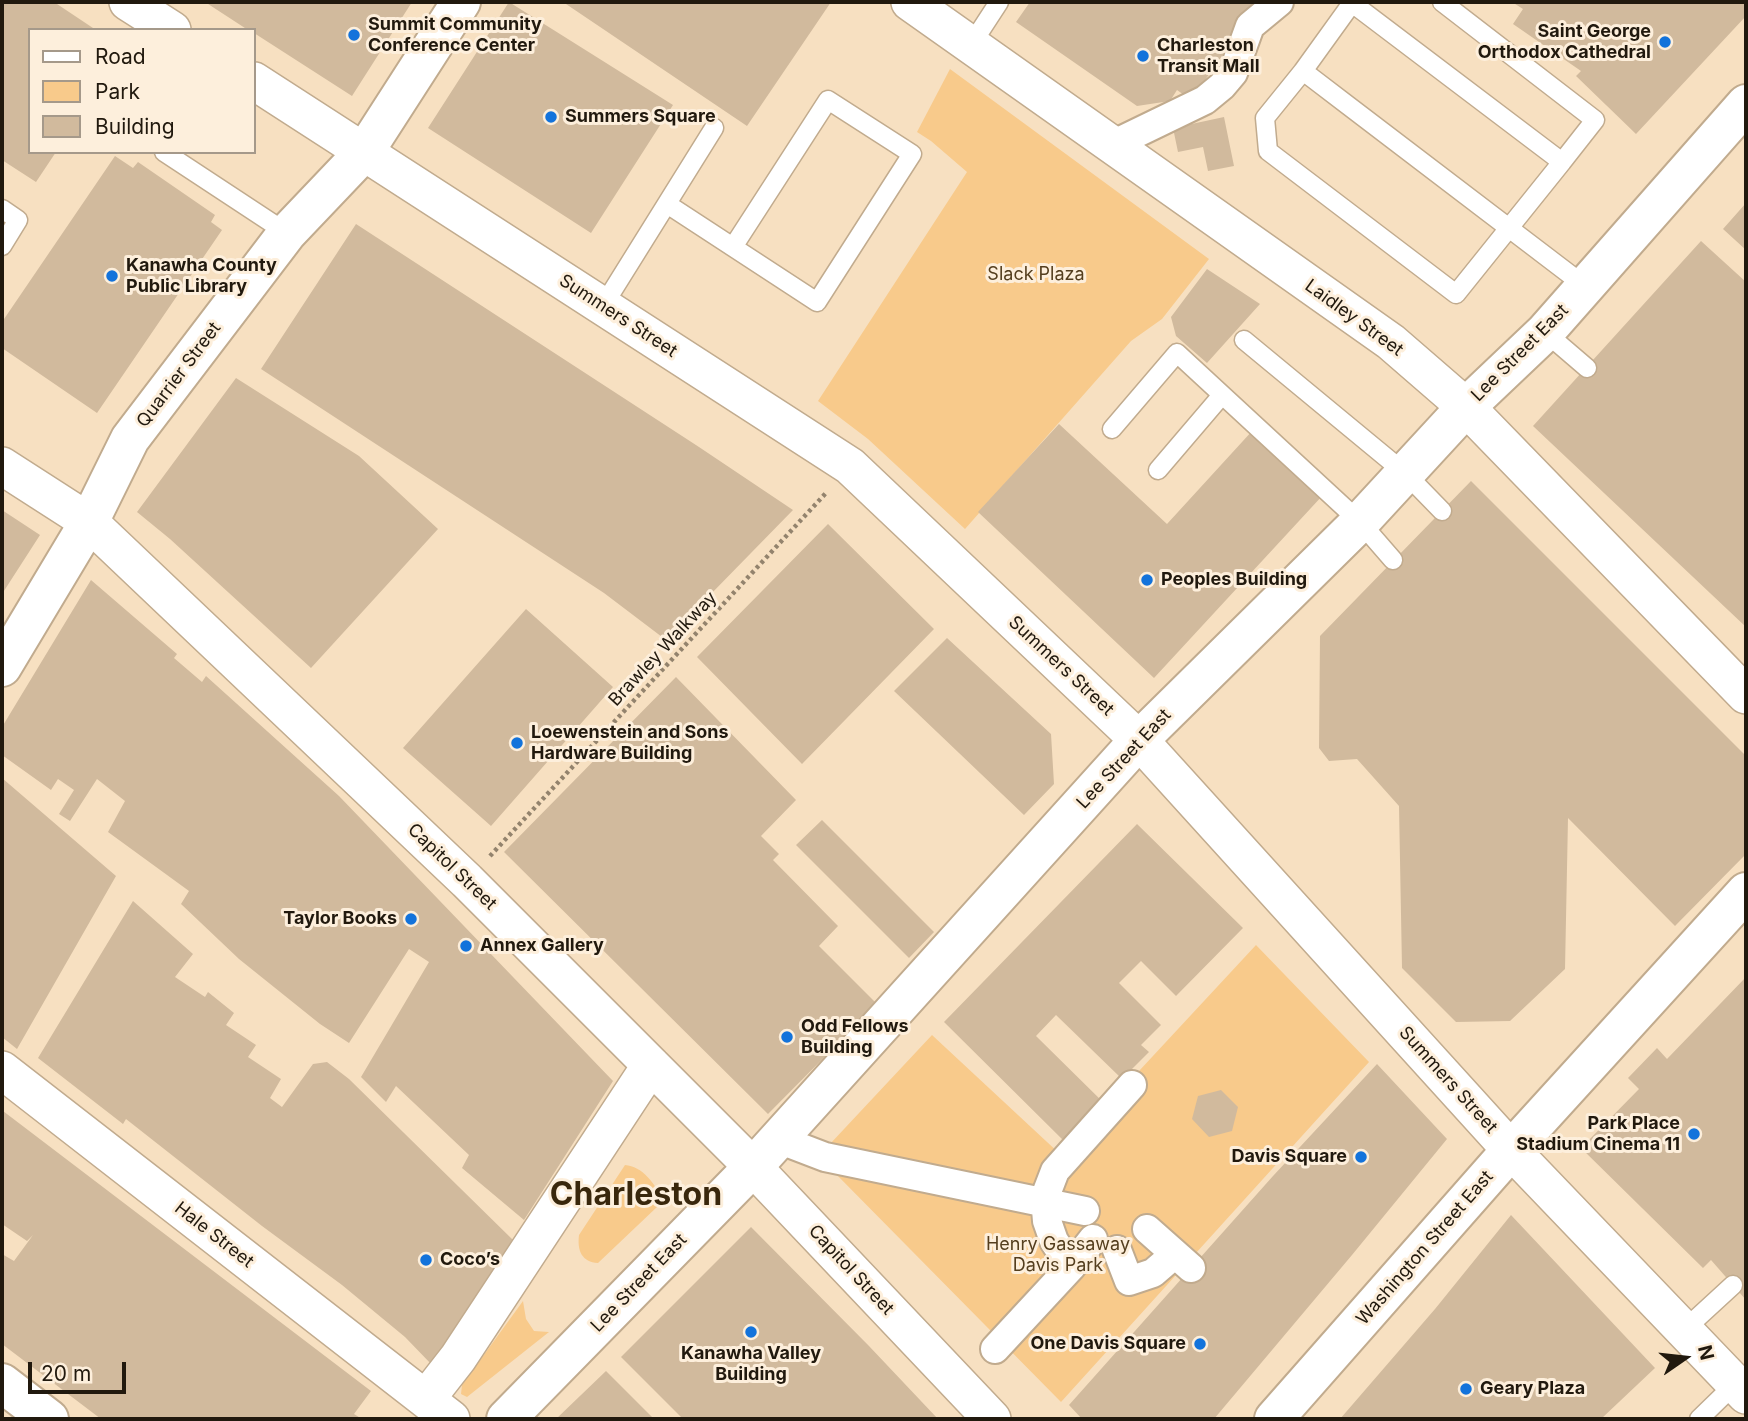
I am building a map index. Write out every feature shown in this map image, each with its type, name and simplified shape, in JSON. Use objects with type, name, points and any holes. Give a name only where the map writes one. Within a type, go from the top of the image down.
[{"type":"main road","name":"Quarrier Street","points":[[2,667],[89,522],[130,439],[287,233],[365,151],[461,2]]},
{"type":"main road","name":"Lee Street East","points":[[506,1419],[766,1153],[1139,740],[1360,522],[1466,407],[1545,332],[1746,104]]},
{"type":"main road","name":"Washington Street East","points":[[1274,1419],[1511,1150],[1746,892]]},
{"type":"main road","points":[[2,1383],[49,1419]]},
{"type":"street","points":[[128,2],[169,28]]},
{"type":"street","name":"Laidley Street","points":[[910,2],[1391,342],[1466,407],[1746,695]]},
{"type":"street","points":[[1112,145],[1205,100],[1222,86],[1233,73],[1250,26],[1279,2]]},
{"type":"street","name":"Summers Street","points":[[256,82],[850,466],[1139,740],[1511,1150],[1740,1389]]},
{"type":"street","name":"Capitol Street","points":[[2,466],[89,522],[467,881],[651,1065],[766,1153],[992,1419]]},
{"type":"street","points":[[438,1409],[458,1358],[651,1065]]},
{"type":"street","name":"Hale Street","points":[[2,1070],[438,1409]]},
{"type":"street","points":[[1071,1267],[1054,1241],[1047,1222],[1045,1197],[1055,1171],[1132,1085]]},
{"type":"street","points":[[766,1153],[825,1157],[1085,1211]]},
{"type":"street","points":[[995,1349],[1071,1267],[1105,1245],[1129,1281],[1183,1261],[1147,1229]]},
{"type":"lane","points":[[971,45],[999,2]]},
{"type":"lane","points":[[1442,2],[1595,120],[1563,162],[1456,294],[1268,150],[1265,118],[1352,3],[1563,162]]},
{"type":"lane","points":[[1303,71],[1586,286]]},
{"type":"lane","points":[[667,204],[817,302],[912,154],[828,100],[733,247]]},
{"type":"lane","points":[[603,306],[714,128]]},
{"type":"lane","points":[[167,154],[287,233]]},
{"type":"lane","points":[[2,209],[18,220],[2,246]]},
{"type":"lane","points":[[1545,332],[1587,368]]},
{"type":"lane","points":[[1244,341],[1405,473],[1442,511]]},
{"type":"lane","points":[[1112,429],[1177,353],[1360,522],[1393,560]]},
{"type":"lane","points":[[1158,470],[1222,395]]},
{"type":"lane","points":[[1684,1330],[1734,1285]]},
{"type":"lane","points":[[1699,1419],[1740,1389]]},
{"type":"path","name":"Brawley Walkway","points":[[467,881],[850,466]]},
{"type":"green space","name":"Slack Plaza","points":[[950,69],[1209,259],[1162,319],[1131,341],[965,529],[868,439],[818,401],[967,172],[917,132]]},
{"type":"green space","name":"Henry Gassaway Davis Park","points":[[1256,945],[1369,1062],[1061,1402],[833,1171],[830,1144],[932,1035],[1061,1155]]},
{"type":"green space","points":[[625,1165],[648,1177],[662,1200],[598,1263],[593,1262],[582,1255],[579,1235]]},
{"type":"green space","points":[[523,1301],[526,1319],[534,1331],[549,1332],[467,1397],[461,1394],[462,1385]]},
{"type":"building","points":[[2,2],[54,2],[93,28],[28,28],[28,154],[55,154],[36,182],[2,160]]},
{"type":"building","points":[[205,2],[412,2],[352,96],[256,34],[256,28],[245,28]]},
{"type":"building","name":"Summers Square","points":[[509,2],[673,105],[591,233],[428,128]]},
{"type":"building","points":[[563,2],[831,2],[747,126]]},
{"type":"building","name":"Charleston Transit Mall","points":[[1030,2],[1260,2],[1191,100],[1177,90],[1170,101],[1137,106],[1016,22]]},
{"type":"building","name":"Saint George Orthodox Cathedral","points":[[1512,2],[1746,2],[1746,16],[1636,134],[1576,76],[1581,71],[1513,24],[1523,9]]},
{"type":"building","points":[[1224,117],[1234,166],[1208,171],[1203,147],[1178,152],[1173,128]]},
{"type":"building","name":"Kanawha County Public Library","points":[[115,156],[133,168],[138,162],[215,215],[211,222],[222,230],[97,413],[2,348],[2,322]]},
{"type":"building","points":[[1746,203],[1746,250],[1723,229]]},
{"type":"building","points":[[356,224],[793,510],[666,640],[604,593],[261,369]]},
{"type":"building","points":[[1701,241],[1746,282],[1746,627],[1533,426]]},
{"type":"building","points":[[1207,269],[1260,304],[1207,363],[1176,336],[1171,317]]},
{"type":"building","points":[[236,378],[359,456],[438,529],[311,668],[137,512]]},
{"type":"building","name":"Peoples Building","points":[[1059,424],[1167,524],[1253,430],[1323,495],[1154,678],[978,512]]},
{"type":"building","points":[[1471,481],[1746,756],[1746,854],[1675,926],[1568,818],[1565,969],[1510,1021],[1456,1022],[1402,968],[1399,806],[1357,759],[1329,761],[1319,748],[1320,636]]},
{"type":"building","points":[[2,510],[40,535],[2,594]]},
{"type":"building","points":[[828,524],[934,629],[802,764],[697,657]]},
{"type":"building","points":[[91,580],[177,654],[174,658],[202,682],[206,676],[339,796],[613,1081],[524,1220],[462,1168],[469,1155],[396,1086],[386,1102],[361,1077],[429,962],[409,949],[349,1043],[320,1024],[239,959],[181,904],[189,891],[108,832],[125,801],[97,779],[70,821],[59,814],[74,790],[58,779],[51,790],[2,755],[2,727]]},
{"type":"building","name":"Loewenstein and Sons Hardware Building","points":[[526,609],[613,687],[491,826],[403,748]]},
{"type":"building","points":[[947,638],[1051,734],[1054,784],[1024,815],[894,691]]},
{"type":"building","points":[[676,677],[796,800],[761,836],[779,854],[773,860],[838,926],[819,946],[877,1004],[768,1114],[504,852]]},
{"type":"building","points":[[2,778],[116,876],[17,1049],[2,1037]]},
{"type":"building","points":[[822,820],[934,932],[909,958],[796,845]]},
{"type":"building","points":[[1137,824],[1243,928],[1176,996],[1141,961],[1119,983],[1161,1025],[1141,1045],[1149,1052],[1122,1079],[1056,1015],[1036,1036],[1107,1106],[1068,1145],[944,1022]]},
{"type":"building","points":[[133,901],[193,954],[175,977],[205,997],[208,992],[234,1013],[226,1025],[256,1045],[248,1057],[281,1079],[270,1098],[282,1107],[313,1064],[327,1062],[349,1079],[513,1240],[433,1366],[405,1337],[342,1285],[126,1119],[123,1124],[38,1058]]},
{"type":"building","points":[[1746,977],[1746,1300],[1711,1260],[1703,1268],[1581,1148],[1639,1089],[1628,1078],[1657,1048],[1667,1059]]},
{"type":"building","name":"One Davis Square","points":[[1377,1064],[1447,1139],[1352,1255],[1214,1419],[1082,1419],[1069,1405],[1273,1176]]},
{"type":"building","points":[[1221,1090],[1238,1107],[1232,1131],[1209,1137],[1192,1119],[1198,1096]]},
{"type":"building","points":[[3,1111],[371,1391],[354,1414],[362,1419],[101,1419],[2,1344],[2,1254],[14,1261],[33,1235],[27,1241],[2,1224]]},
{"type":"building","points":[[1511,1215],[1655,1368],[1601,1419],[1340,1419],[1435,1309]]},
{"type":"building","name":"Kanawha Valley Building","points":[[751,1227],[938,1419],[683,1419],[621,1357]]},
{"type":"building","points":[[606,1371],[654,1419],[556,1419]]},
{"type":"place","name":"Summit Community Conference Center","points":[[354,35]]},
{"type":"place","name":"Saint George Orthodox Cathedral","points":[[1665,42]]},
{"type":"place","name":"Charleston Transit Mall","points":[[1143,56]]},
{"type":"place","name":"Summers Square","points":[[551,117]]},
{"type":"place","name":"Kanawha County Public Library","points":[[112,276]]},
{"type":"place","name":"Peoples Building","points":[[1147,580]]},
{"type":"place","name":"Loewenstein and Sons Hardware Building","points":[[517,743]]},
{"type":"place","name":"Taylor Books","points":[[411,919]]},
{"type":"place","name":"Annex Gallery","points":[[466,946]]},
{"type":"place","name":"Odd Fellows Building","points":[[787,1037]]},
{"type":"place","name":"Park Place Stadium Cinema 11","points":[[1694,1134]]},
{"type":"place","name":"Davis Square","points":[[1361,1157]]},
{"type":"place","name":"Coco’s","points":[[426,1260]]},
{"type":"place","name":"Kanawha Valley Building","points":[[751,1332]]},
{"type":"place","name":"One Davis Square","points":[[1200,1344]]},
{"type":"place","name":"Geary Plaza","points":[[1466,1389]]},
{"type":"district","name":"Charleston","points":[[636,1195]]}]
